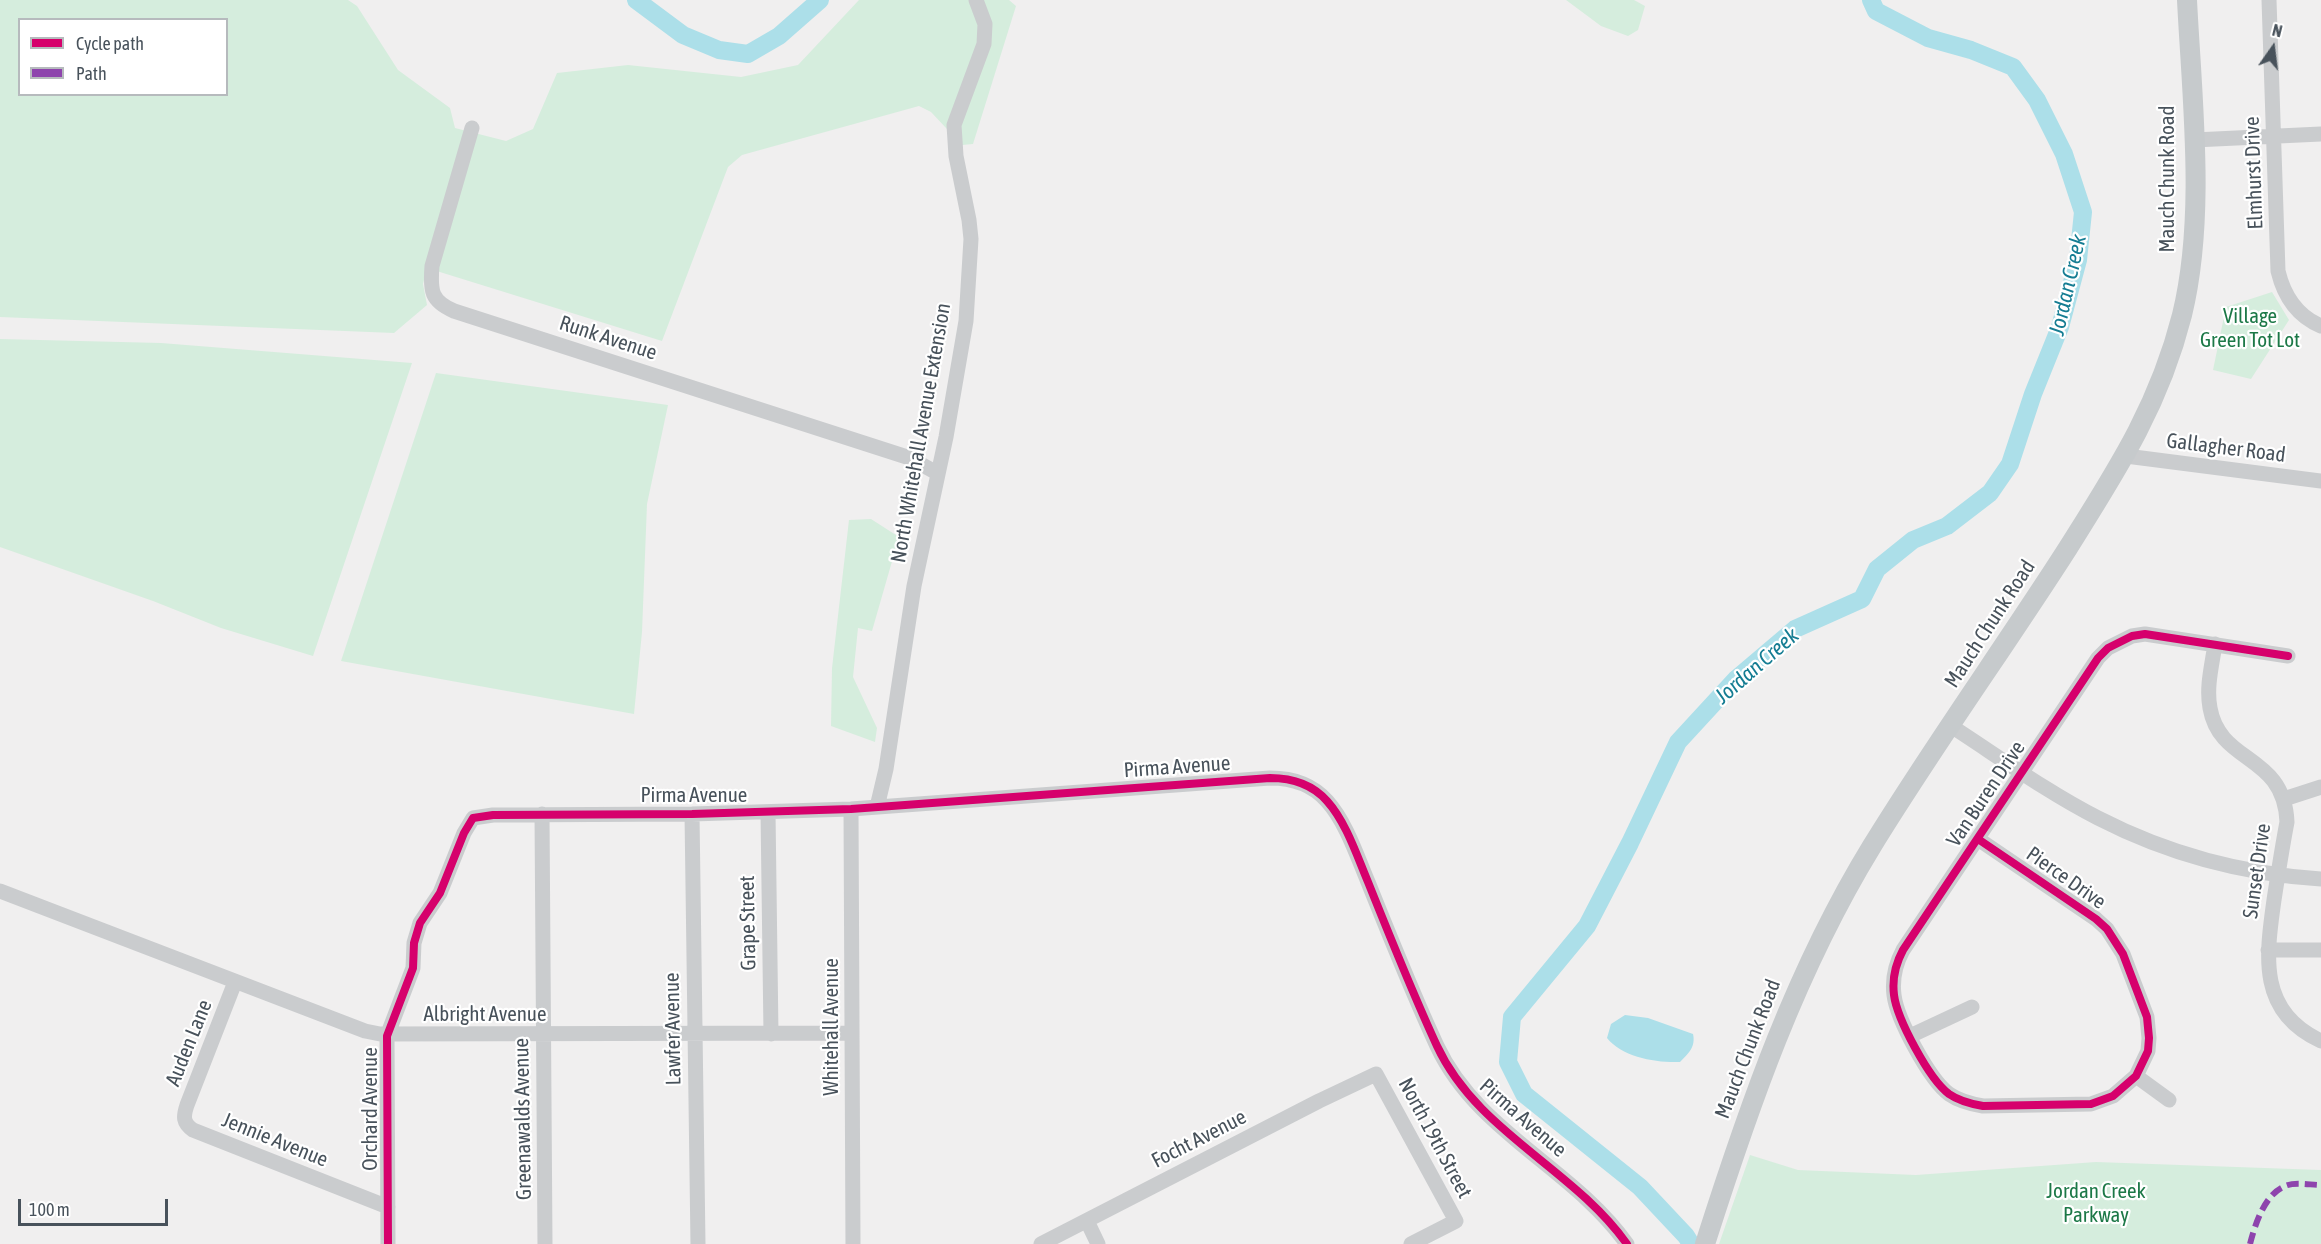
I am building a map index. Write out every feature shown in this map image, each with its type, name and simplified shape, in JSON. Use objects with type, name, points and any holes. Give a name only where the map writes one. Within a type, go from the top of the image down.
[{"type":"main road","name":"Mauch Chunk Road","points":[[1705,1244],[1771,1051],[1796,990],[1836,907],[1874,843],[2014,633],[2126,456],[2167,366],[2183,312],[2195,223],[2187,0]]},
{"type":"street","name":"North Whitehall Avenue Extension","points":[[877,807],[914,585],[946,437],[966,321],[971,239],[956,156],[954,125],[984,44],[985,24],[976,0]]},
{"type":"street","name":"Elmhurst Drive","points":[[2269,0],[2278,271],[2282,285],[2295,308],[2303,316],[2321,326]]},
{"type":"street","name":"Runk Avenue","points":[[472,128],[432,267],[432,289],[441,305],[910,458],[937,473]]},
{"type":"street","points":[[2193,140],[2321,134]]},
{"type":"street","name":"Gallagher Road","points":[[2126,456],[2321,481]]},
{"type":"street","name":"Van Buren Drive","points":[[1983,1106],[1969,1103],[1947,1093],[1928,1071],[1897,1007],[1894,995],[1896,968],[1903,950],[2098,658],[2108,648],[2126,639],[2145,634],[2288,656]]},
{"type":"street","name":"Sunset Drive","points":[[2216,644],[2208,696],[2214,723],[2230,745],[2262,767],[2273,778],[2284,799],[2286,822],[2268,950],[2269,975],[2278,1002],[2292,1020],[2321,1041]]},
{"type":"street","points":[[1951,726],[2096,818],[2141,838],[2219,864],[2278,875],[2321,879]]},
{"type":"street","name":"Pirma Avenue","points":[[478,815],[692,814],[851,809],[1270,778],[1296,781],[1309,786],[1327,800],[1345,830],[1424,1017],[1457,1082],[1486,1114],[1592,1201],[1627,1244]]},
{"type":"street","points":[[2284,799],[2321,787]]},
{"type":"street","name":"Whitehall Avenue","points":[[851,809],[853,1244]]},
{"type":"street","name":"Grape Street","points":[[768,812],[771,1034]]},
{"type":"street","name":"Greenawalds Avenue","points":[[542,814],[545,1244]]},
{"type":"street","name":"Lawfer Avenue","points":[[692,814],[698,1244]]},
{"type":"street","name":"Orchard Avenue","points":[[388,1244],[387,1036],[413,968],[414,943],[420,923],[440,892],[464,832],[473,818],[478,815]]},
{"type":"street","name":"Pierce Drive","points":[[1978,839],[2096,919],[2116,941],[2123,954],[2148,1026],[2148,1051],[2136,1076],[2113,1096],[2091,1104],[1983,1106]]},
{"type":"street","name":"Albright Avenue","points":[[0,891],[365,1031],[387,1036],[852,1033]]},
{"type":"street","points":[[2268,950],[2321,951]]},
{"type":"street","name":"Auden Lane","points":[[184,1120],[187,1105],[235,982]]},
{"type":"street","points":[[1910,1036],[1972,1007]]},
{"type":"street","name":"Focht Avenue","points":[[1041,1244],[1376,1074]]},
{"type":"street","name":"North 19th Street","points":[[1376,1074],[1456,1221],[1412,1244]]},
{"type":"street","points":[[2136,1076],[2169,1100]]},
{"type":"street","name":"Jennie Avenue","points":[[184,1120],[186,1125],[193,1130],[388,1207]]},
{"type":"street","points":[[1086,1221],[1098,1244]]},
{"type":"green space","points":[[0,0],[348,0],[357,6],[398,70],[450,108],[455,128],[506,141],[533,129],[557,73],[628,65],[741,77],[798,65],[859,0],[1009,0],[1016,6],[973,144],[962,145],[931,112],[919,106],[742,155],[728,167],[662,341],[427,268],[423,284],[427,305],[394,333],[0,317]]},
{"type":"green space","points":[[1566,0],[1634,0],[1645,6],[1638,30],[1628,36],[1601,26]]},
{"type":"green space","name":"Village Green Tot Lot","points":[[2272,292],[2289,320],[2251,379],[2213,370],[2226,307]]},
{"type":"green space","points":[[0,339],[161,343],[412,363],[313,656],[221,628],[153,601],[0,547]]},
{"type":"green space","points":[[436,373],[668,405],[647,504],[642,632],[634,714],[341,661]]},
{"type":"green space","points":[[871,519],[899,537],[872,631],[858,628],[853,677],[877,728],[875,742],[831,726],[832,668],[849,520]]},
{"type":"green space","name":"Jordan Creek Parkway","points":[[1750,1155],[1798,1170],[1916,1175],[2096,1162],[2321,1170],[2321,1244],[1719,1244]]},
{"type":"water","points":[[1625,1015],[1648,1018],[1693,1034],[1691,1050],[1680,1062],[1671,1062],[1640,1058],[1621,1050],[1607,1038],[1611,1024]]},
{"type":"waterway","name":"Jordan Creek","points":[[636,0],[683,35],[719,50],[748,54],[779,36],[820,0]]},
{"type":"waterway","name":"Jordan Creek","points":[[1691,1244],[1640,1187],[1524,1094],[1508,1062],[1512,1017],[1587,926],[1678,742],[1736,679],[1795,629],[1862,599],[1877,569],[1913,540],[1947,526],[1990,493],[2010,464],[2033,394],[2060,327],[2078,260],[2083,212],[2064,154],[2037,100],[2013,67],[1971,50],[1928,38],[1876,11],[1871,0]]},
{"type":"marked path","points":[[2250,1244],[2261,1212],[2276,1191],[2291,1184],[2321,1185]]},
{"type":"cycle path","points":[[1978,839],[2096,919],[2107,929],[2123,954],[2147,1017],[2149,1038],[2148,1051],[2136,1076],[2113,1096],[2091,1104],[1983,1106],[1965,1102],[1949,1094],[1932,1076],[1915,1048],[1896,1006],[1894,977],[1898,960],[1903,950],[2098,658],[2108,648],[2132,636],[2145,634],[2288,656]]},
{"type":"cycle path","points":[[388,1244],[387,1036],[413,968],[414,943],[420,923],[440,893],[464,833],[473,818],[493,815],[692,814],[851,809],[1270,778],[1286,779],[1308,786],[1321,795],[1334,809],[1355,850],[1428,1026],[1454,1076],[1476,1103],[1580,1193],[1605,1217],[1627,1244]]}]
